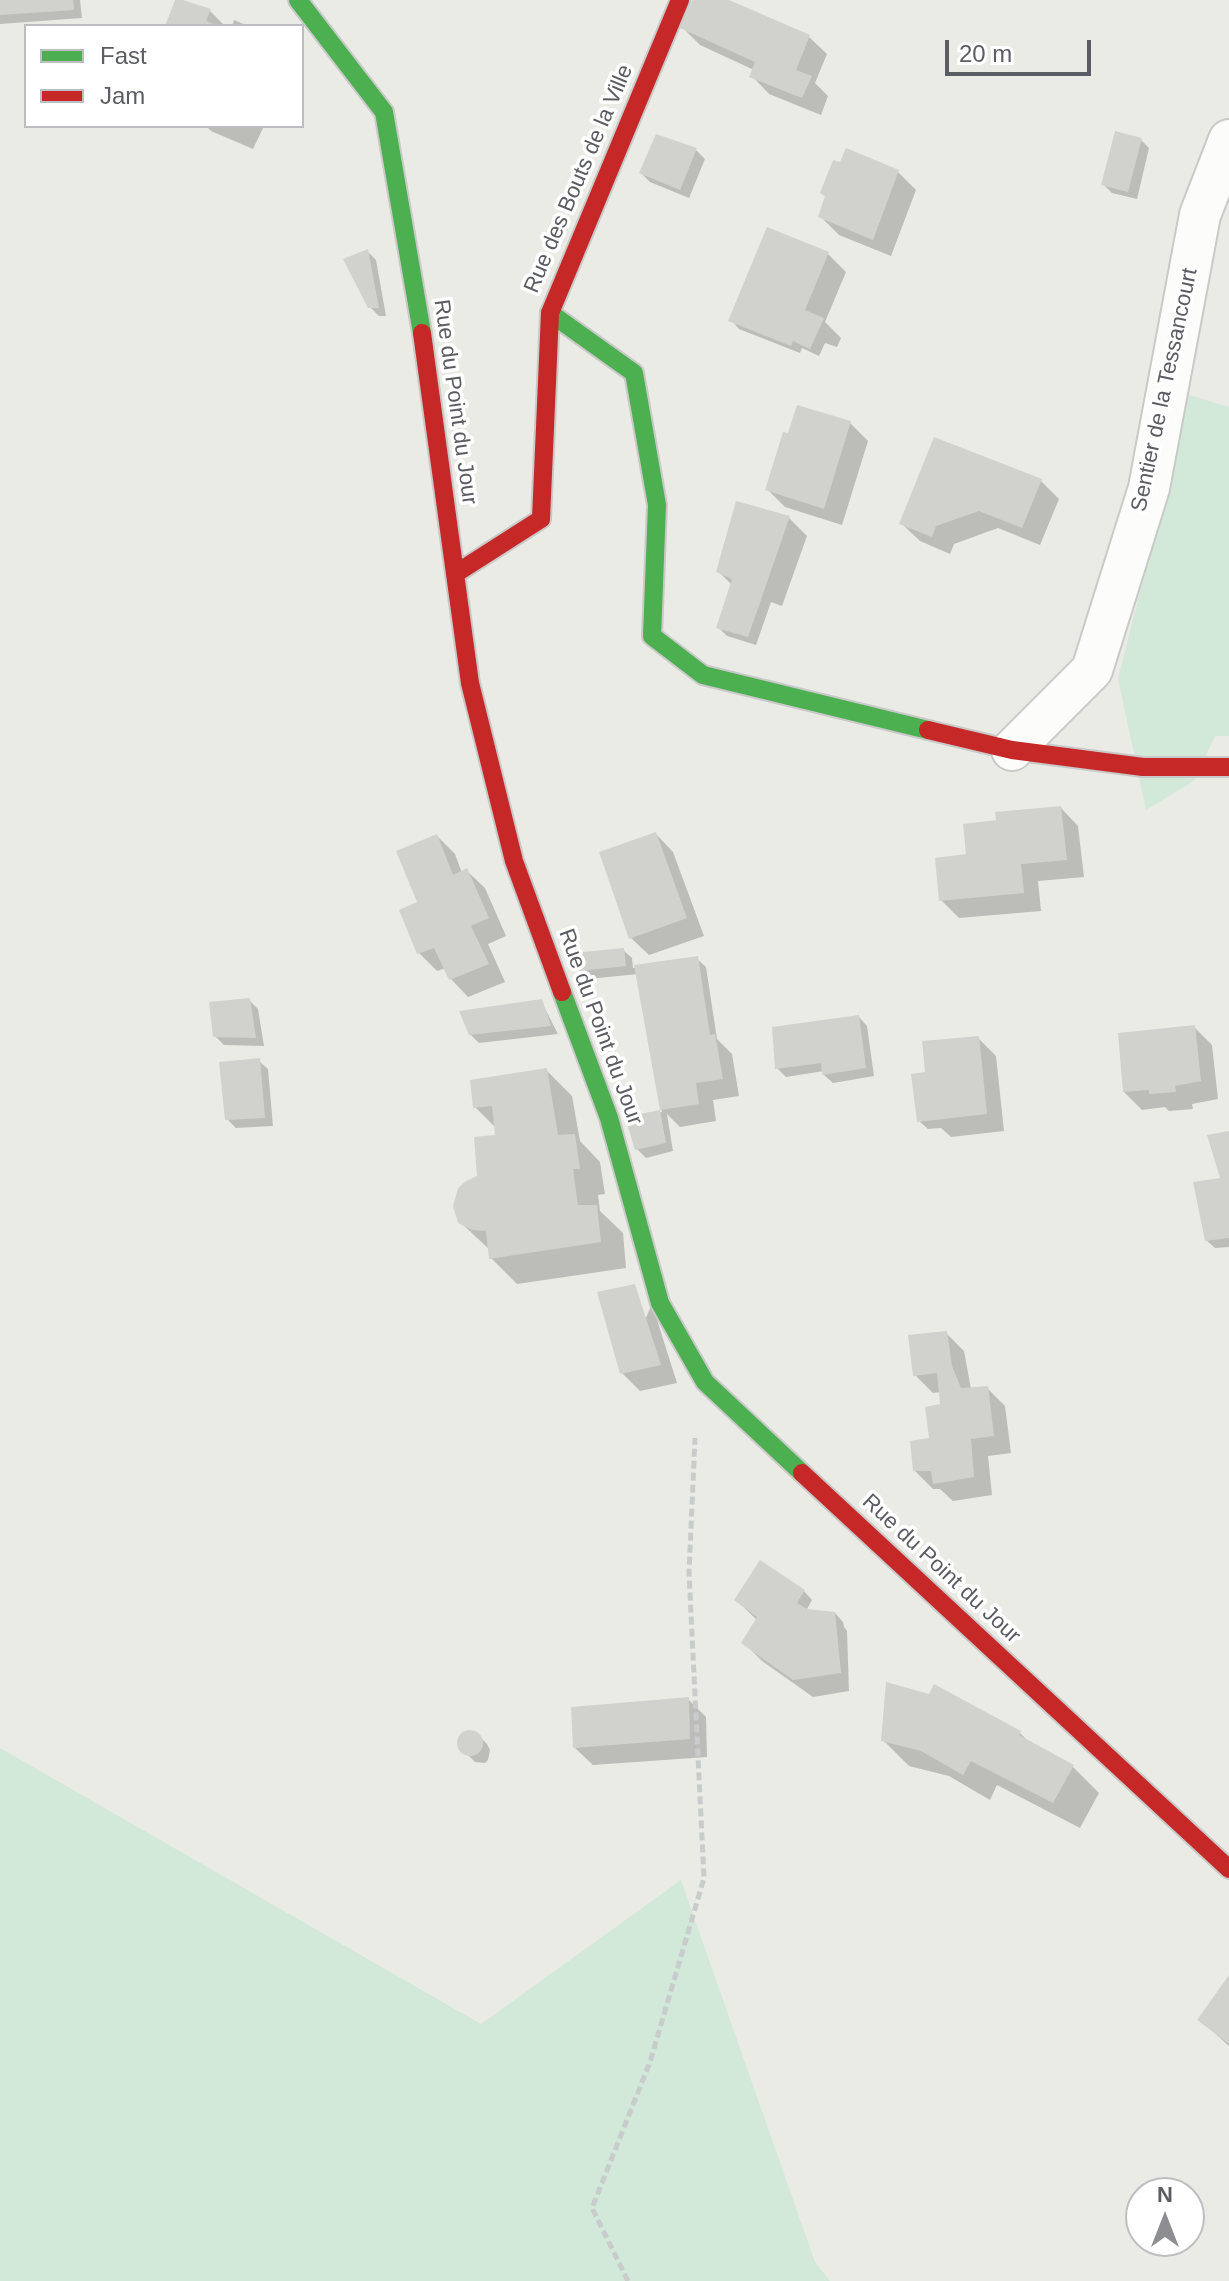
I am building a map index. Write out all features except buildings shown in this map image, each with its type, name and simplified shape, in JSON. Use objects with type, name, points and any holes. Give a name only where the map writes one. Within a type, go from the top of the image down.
[{"type":"street","name":"Rue du Point du Jour","points":[[298,0],[384,112],[429,377],[470,683],[514,861],[609,1118],[660,1303],[705,1382],[1229,1869]]},
{"type":"street","name":"Rue des Bouts de la Ville","points":[[455,574],[541,519],[550,313],[680,0]]},
{"type":"street","name":"Sentier de la Tessancourt","points":[[1012,750],[1092,670],[1149,488],[1200,215],[1229,140]]},
{"type":"street","points":[[550,313],[634,373],[657,505],[652,636],[703,675],[1012,750],[1143,767],[1229,767]]},
{"type":"path","points":[[628,2281],[592,2208],[650,2062],[704,1878],[689,1573],[698,1369]]},
{"type":"green space","points":[[1189,395],[1229,407],[1229,736],[1215,736],[1194,781],[1146,810],[1118,679]]},
{"type":"green space","points":[[0,1748],[481,2024],[681,1880],[815,2262],[830,2281],[0,2281]]},
{"type":"traffic: fast","points":[[298,0],[384,112],[422,333]]},
{"type":"traffic: fast","points":[[550,313],[634,373],[657,505],[652,636],[703,675],[928,730]]},
{"type":"traffic: fast","points":[[562,992],[609,1118],[660,1303],[705,1382],[802,1473]]},
{"type":"traffic: jam","points":[[455,574],[541,519],[550,313],[680,0]]},
{"type":"traffic: jam","points":[[422,333],[470,683],[514,861],[562,992]]},
{"type":"traffic: jam","points":[[928,730],[1012,750],[1143,767],[1229,767]]},
{"type":"traffic: jam","points":[[802,1473],[1229,1869]]}]
